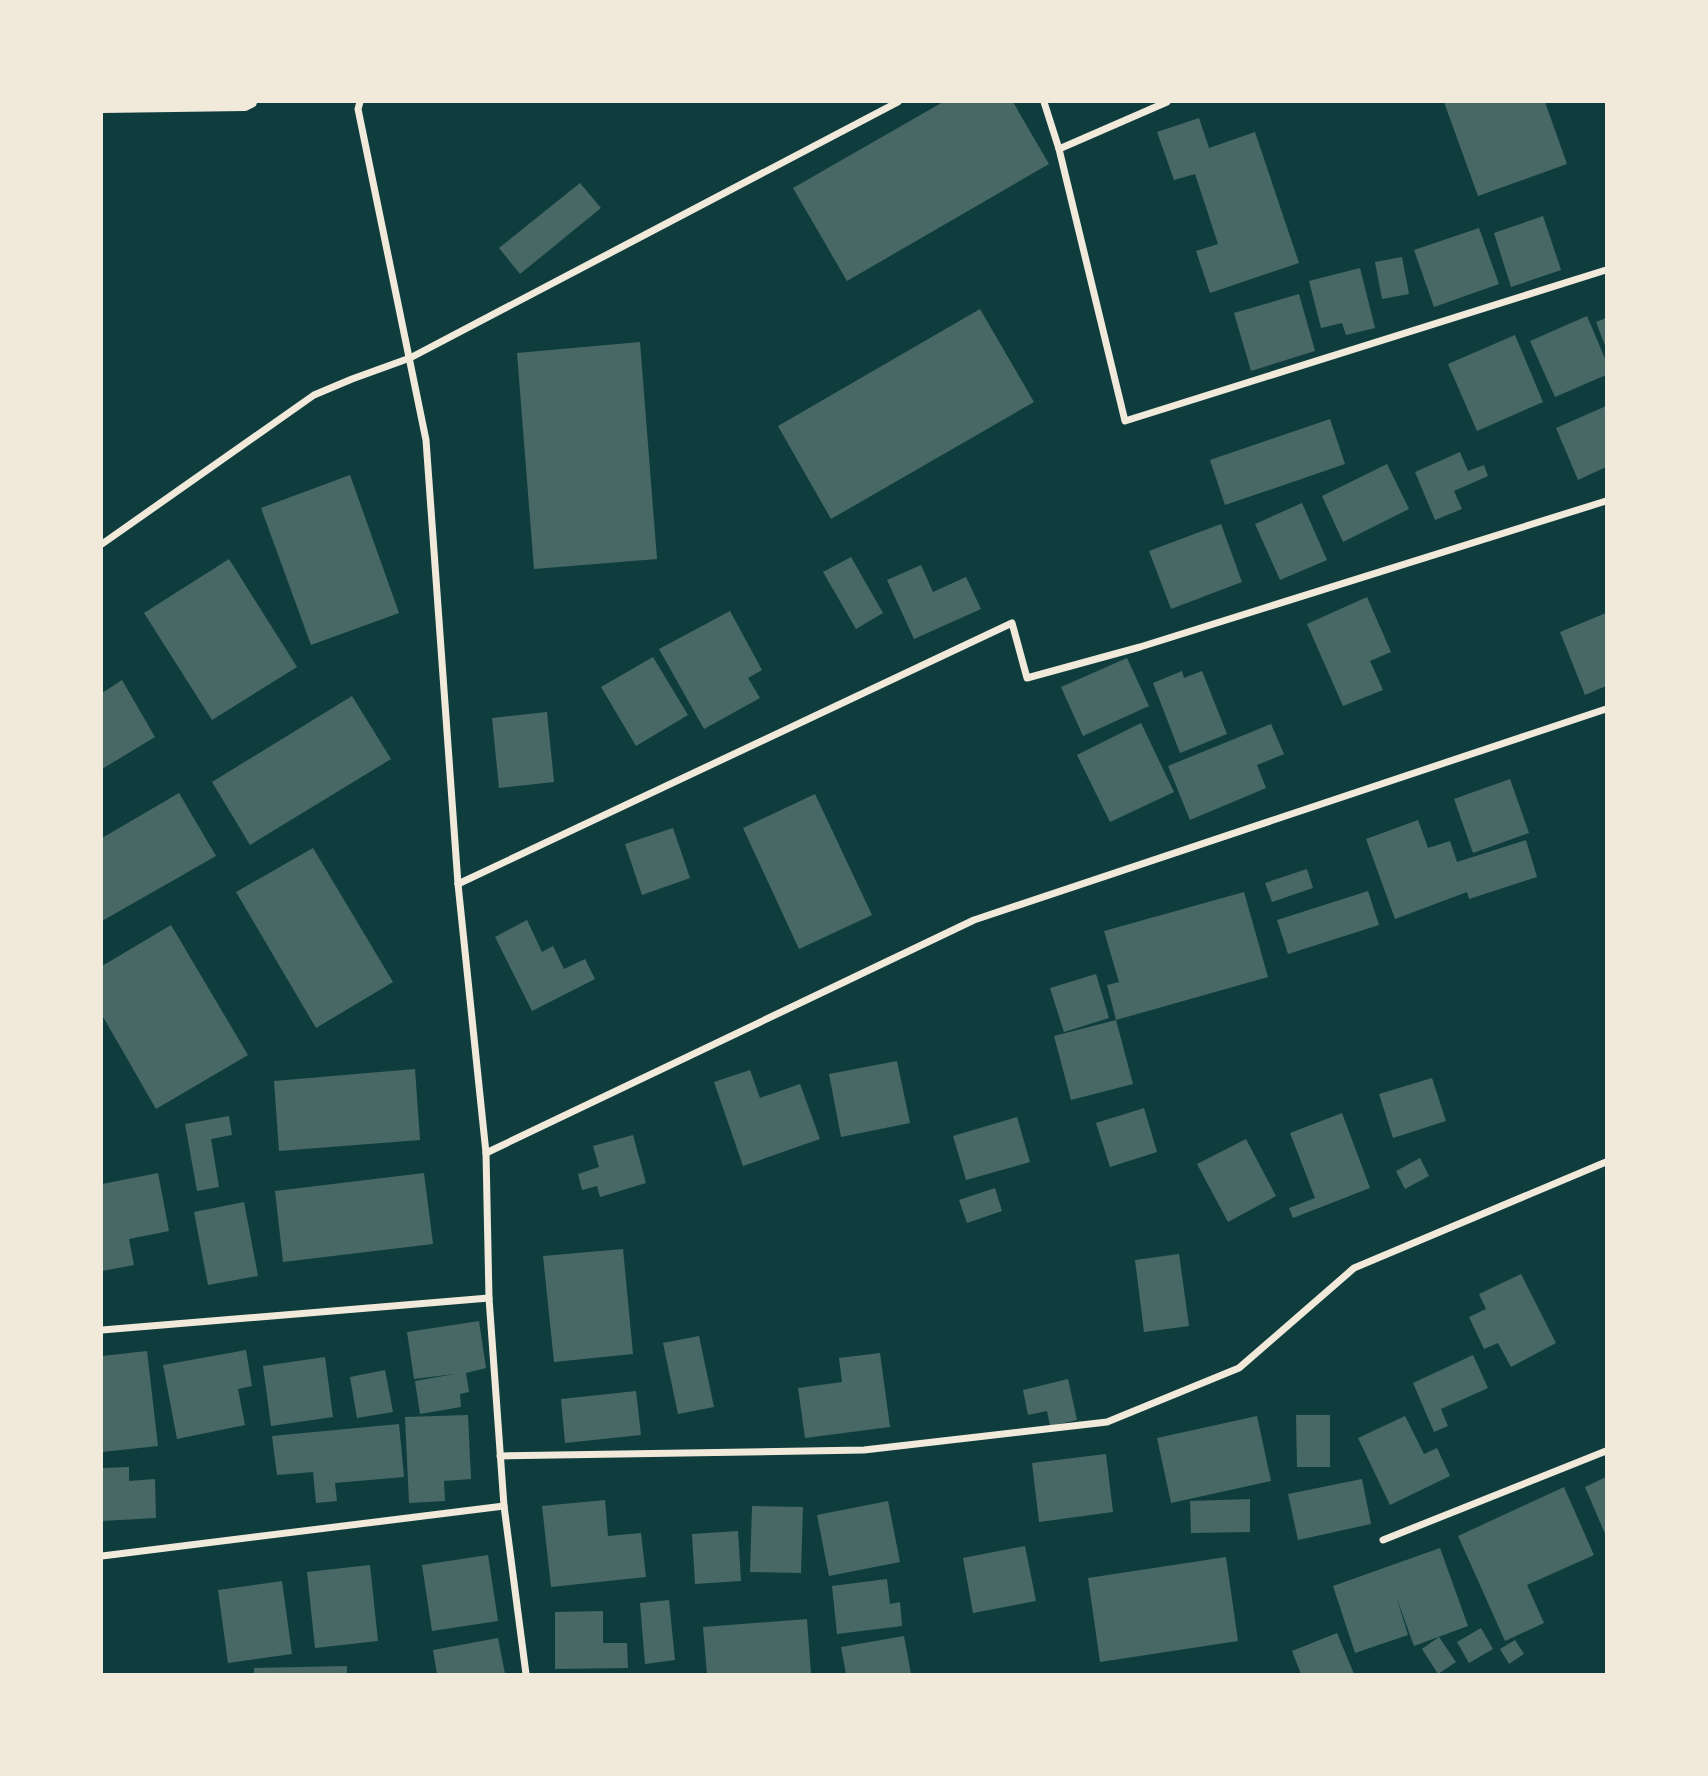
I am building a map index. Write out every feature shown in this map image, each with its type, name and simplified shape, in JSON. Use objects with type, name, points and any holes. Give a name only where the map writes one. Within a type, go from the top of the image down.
[{"type":"street","points":[[102,107],[245,105],[251,102]]},
{"type":"street","points":[[360,102],[358,108],[426,440],[458,884],[486,1153],[489,1298],[504,1506],[526,1675]]},
{"type":"street","points":[[102,544],[314,395],[410,358],[898,102]]},
{"type":"street","points":[[1044,102],[1059,149],[1125,421],[1606,270]]},
{"type":"street","points":[[1059,149],[1167,102]]},
{"type":"street","points":[[458,884],[1012,623],[1027,678],[1153,643],[1606,501]]},
{"type":"street","points":[[486,1153],[974,920],[1606,709]]},
{"type":"street","points":[[500,1456],[864,1450],[1107,1422],[1239,1368],[1354,1268],[1606,1162]]},
{"type":"street","points":[[102,1330],[489,1298]]},
{"type":"street","points":[[1383,1540],[1606,1451]]},
{"type":"street","points":[[102,1556],[504,1506]]},
{"type":"building","points":[[943,102],[1013,102],[1049,164],[847,281],[793,188]]},
{"type":"building","points":[[1444,102],[1545,102],[1567,164],[1478,196]]},
{"type":"building","points":[[1199,118],[1209,148],[1255,132],[1299,263],[1210,293],[1196,251],[1218,244],[1195,174],[1174,180],[1157,132]]},
{"type":"building","points":[[580,183],[601,208],[520,274],[499,248]]},
{"type":"building","points":[[1543,216],[1561,270],[1511,287],[1494,233]]},
{"type":"building","points":[[1479,228],[1499,284],[1434,307],[1414,250]]},
{"type":"building","points":[[1402,257],[1409,294],[1382,299],[1375,262]]},
{"type":"building","points":[[1360,268],[1375,328],[1346,335],[1342,323],[1321,328],[1309,281]]},
{"type":"building","points":[[1299,294],[1315,351],[1251,371],[1234,313]]},
{"type":"building","points":[[980,309],[1034,402],[831,519],[778,426]]},
{"type":"building","points":[[1587,316],[1606,361],[1606,375],[1555,397],[1530,341]]},
{"type":"building","points":[[1606,318],[1606,348],[1596,322]]},
{"type":"building","points":[[1515,335],[1543,402],[1477,431],[1448,364]]},
{"type":"building","points":[[640,342],[657,559],[534,569],[517,353]]},
{"type":"building","points":[[1606,406],[1606,467],[1578,480],[1556,428]]},
{"type":"building","points":[[1330,419],[1345,464],[1225,505],[1210,460]]},
{"type":"building","points":[[1460,452],[1468,471],[1484,465],[1488,476],[1454,491],[1462,509],[1435,520],[1415,472]]},
{"type":"building","points":[[1387,464],[1409,509],[1343,542],[1322,496]]},
{"type":"building","points":[[350,475],[399,613],[311,645],[261,508]]},
{"type":"building","points":[[1302,503],[1327,560],[1280,580],[1255,524]]},
{"type":"building","points":[[1221,524],[1242,582],[1171,609],[1149,551]]},
{"type":"building","points":[[851,557],[883,613],[856,629],[823,572]]},
{"type":"building","points":[[229,559],[297,667],[212,720],[144,613]]},
{"type":"building","points":[[921,565],[933,592],[966,577],[981,609],[914,639],[887,580]]},
{"type":"building","points":[[1367,597],[1391,652],[1370,661],[1383,690],[1343,706],[1307,624]]},
{"type":"building","points":[[730,611],[762,670],[748,678],[760,698],[704,729],[659,649]]},
{"type":"building","points":[[1606,613],[1606,686],[1585,695],[1560,632]]},
{"type":"building","points":[[653,657],[688,715],[636,746],[601,687]]},
{"type":"building","points":[[1127,658],[1149,706],[1083,736],[1061,687]]},
{"type":"building","points":[[1182,671],[1184,678],[1202,671],[1227,734],[1180,753],[1153,683]]},
{"type":"building","points":[[122,680],[155,737],[102,769],[102,693]]},
{"type":"building","points":[[352,696],[391,759],[250,845],[212,782]]},
{"type":"building","points":[[547,712],[554,782],[499,788],[492,718]]},
{"type":"building","points":[[1141,723],[1174,792],[1110,822],[1077,755]]},
{"type":"building","points":[[1271,724],[1284,754],[1257,765],[1266,788],[1190,820],[1168,766]]},
{"type":"building","points":[[1510,779],[1529,833],[1473,853],[1454,799]]},
{"type":"building","points":[[179,793],[216,856],[102,921],[102,838]]},
{"type":"building","points":[[815,794],[872,915],[799,949],[743,828]]},
{"type":"building","points":[[1418,820],[1428,848],[1450,841],[1457,862],[1526,840],[1537,877],[1469,899],[1467,892],[1395,919],[1366,839]]},
{"type":"building","points":[[673,828],[690,878],[642,895],[625,844]]},
{"type":"building","points":[[313,848],[393,982],[316,1028],[236,892]]},
{"type":"building","points":[[1307,869],[1313,888],[1272,902],[1265,883]]},
{"type":"building","points":[[1368,891],[1379,925],[1288,954],[1277,920]]},
{"type":"building","points":[[1244,892],[1268,977],[1116,1020],[1107,985],[1119,982],[1104,931]]},
{"type":"building","points":[[527,920],[542,952],[553,946],[564,969],[585,959],[595,979],[532,1011],[495,937]]},
{"type":"building","points":[[171,925],[248,1055],[156,1109],[102,1015],[102,966]]},
{"type":"building","points":[[1096,974],[1109,1018],[1064,1032],[1050,988]]},
{"type":"building","points":[[1116,1020],[1133,1084],[1071,1100],[1054,1036]]},
{"type":"building","points":[[897,1061],[910,1123],[841,1137],[829,1074]]},
{"type":"building","points":[[415,1069],[420,1140],[279,1151],[274,1081]]},
{"type":"building","points":[[750,1070],[760,1098],[800,1084],[820,1139],[743,1166],[714,1082]]},
{"type":"building","points":[[1432,1078],[1446,1121],[1393,1138],[1379,1094]]},
{"type":"building","points":[[1144,1108],[1157,1152],[1110,1167],[1096,1123]]},
{"type":"building","points":[[1342,1113],[1370,1188],[1293,1218],[1289,1208],[1315,1198],[1290,1133]]},
{"type":"building","points":[[229,1116],[232,1135],[211,1139],[219,1187],[197,1191],[185,1124]]},
{"type":"building","points":[[1017,1117],[1030,1162],[966,1180],[953,1136]]},
{"type":"building","points":[[633,1135],[646,1183],[600,1197],[597,1186],[582,1190],[578,1174],[599,1167],[593,1146]]},
{"type":"building","points":[[1246,1139],[1276,1196],[1228,1222],[1197,1164]]},
{"type":"building","points":[[1420,1158],[1429,1176],[1405,1189],[1396,1171]]},
{"type":"building","points":[[158,1173],[169,1231],[129,1239],[134,1265],[102,1271],[102,1184]]},
{"type":"building","points":[[424,1173],[433,1244],[283,1262],[275,1191]]},
{"type":"building","points":[[995,1188],[1002,1211],[967,1223],[959,1200]]},
{"type":"building","points":[[244,1202],[258,1276],[208,1285],[194,1212]]},
{"type":"building","points":[[623,1249],[633,1354],[554,1362],[543,1256]]},
{"type":"building","points":[[1179,1254],[1189,1326],[1144,1332],[1135,1260]]},
{"type":"building","points":[[1521,1274],[1556,1343],[1511,1367],[1498,1343],[1484,1349],[1469,1317],[1486,1309],[1479,1294]]},
{"type":"building","points":[[479,1321],[486,1368],[466,1373],[469,1392],[460,1394],[461,1407],[420,1414],[415,1381],[455,1374],[414,1379],[407,1332]]},
{"type":"building","points":[[699,1336],[714,1407],[678,1414],[663,1343]]},
{"type":"building","points":[[246,1350],[252,1386],[238,1389],[245,1425],[177,1439],[163,1365]]},
{"type":"building","points":[[147,1351],[158,1446],[102,1452],[102,1356]]},
{"type":"building","points":[[880,1353],[890,1427],[805,1438],[798,1388],[842,1382],[839,1358]]},
{"type":"building","points":[[1473,1355],[1488,1388],[1441,1409],[1448,1426],[1434,1432],[1413,1383]]},
{"type":"building","points":[[325,1357],[333,1417],[271,1426],[263,1366]]},
{"type":"building","points":[[385,1370],[393,1412],[357,1418],[350,1377]]},
{"type":"building","points":[[1068,1379],[1077,1420],[1050,1426],[1047,1411],[1028,1415],[1023,1390]]},
{"type":"building","points":[[636,1391],[641,1435],[565,1443],[561,1399]]},
{"type":"building","points":[[468,1415],[471,1479],[444,1481],[445,1501],[409,1503],[405,1417]]},
{"type":"building","points":[[1296,1415],[1330,1415],[1330,1467],[1297,1467]]},
{"type":"building","points":[[1257,1416],[1271,1481],[1171,1503],[1157,1438]]},
{"type":"building","points":[[1405,1416],[1424,1454],[1437,1448],[1450,1476],[1390,1505],[1358,1438]]},
{"type":"building","points":[[399,1424],[404,1477],[335,1483],[337,1501],[316,1503],[313,1472],[277,1475],[272,1436]]},
{"type":"building","points":[[1106,1454],[1113,1512],[1039,1522],[1032,1463]]},
{"type":"building","points":[[129,1467],[129,1481],[155,1479],[156,1518],[102,1521],[102,1468]]},
{"type":"building","points":[[1606,1477],[1606,1536],[1585,1487]]},
{"type":"building","points":[[1362,1479],[1371,1524],[1298,1540],[1288,1494]]},
{"type":"building","points":[[1564,1487],[1594,1555],[1527,1585],[1544,1623],[1505,1641],[1458,1536]]},
{"type":"building","points":[[1250,1499],[1250,1532],[1191,1533],[1190,1501]]},
{"type":"building","points":[[605,1500],[608,1536],[641,1533],[646,1577],[551,1587],[542,1506]]},
{"type":"building","points":[[888,1501],[900,1562],[829,1576],[817,1515]]},
{"type":"building","points":[[752,1506],[803,1507],[801,1573],[750,1572]]},
{"type":"building","points":[[738,1531],[741,1581],[695,1584],[692,1534]]},
{"type":"building","points":[[1025,1546],[1036,1601],[973,1613],[963,1558]]},
{"type":"building","points":[[1440,1548],[1468,1626],[1414,1646],[1396,1596],[1408,1635],[1355,1653],[1333,1586]]},
{"type":"building","points":[[488,1555],[498,1621],[432,1631],[422,1565]]},
{"type":"building","points":[[1226,1557],[1238,1641],[1100,1662],[1088,1578]]},
{"type":"building","points":[[370,1565],[378,1641],[315,1648],[307,1572]]},
{"type":"building","points":[[887,1579],[890,1604],[900,1602],[902,1626],[837,1634],[832,1586]]},
{"type":"building","points":[[282,1581],[292,1654],[228,1663],[218,1590]]},
{"type":"building","points":[[669,1600],[675,1660],[645,1664],[640,1603]]},
{"type":"building","points":[[603,1611],[603,1643],[627,1643],[628,1668],[555,1669],[555,1612]]},
{"type":"building","points":[[807,1619],[811,1674],[707,1674],[703,1627]]},
{"type":"building","points":[[1481,1628],[1493,1649],[1469,1663],[1457,1642]]},
{"type":"building","points":[[1337,1633],[1354,1674],[1301,1674],[1292,1651]]},
{"type":"building","points":[[904,1636],[911,1674],[846,1674],[841,1647]]},
{"type":"building","points":[[1439,1637],[1456,1662],[1438,1674],[1422,1649]]},
{"type":"building","points":[[498,1638],[505,1674],[437,1674],[433,1650]]},
{"type":"building","points":[[1515,1640],[1524,1654],[1509,1664],[1500,1649]]},
{"type":"building","points":[[347,1666],[347,1674],[254,1674],[254,1668]]}]
